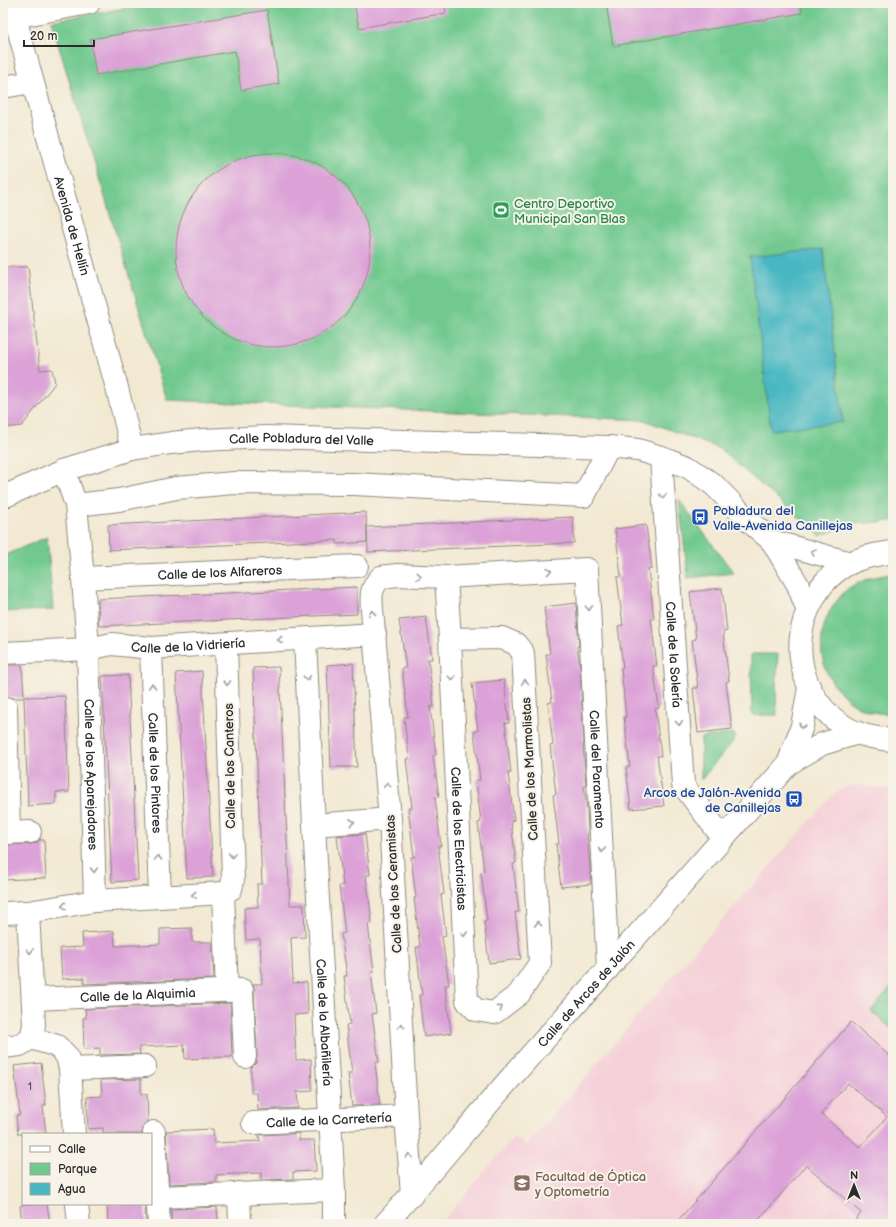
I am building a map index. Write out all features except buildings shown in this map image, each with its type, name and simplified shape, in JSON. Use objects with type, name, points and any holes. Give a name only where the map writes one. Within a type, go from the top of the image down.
[{"type":"street","points":[[13,10],[89,3]]},
{"type":"street","name":"Avenida de Hellín","points":[[13,10],[118,388],[132,449]]},
{"type":"street","points":[[3,87],[32,82]]},
{"type":"street","name":"Calle Pobladura del Valle","points":[[3,497],[64,470],[132,449],[202,440],[266,437],[609,447],[638,450],[661,457],[688,468],[714,485],[750,522],[772,541],[798,585],[807,609]]},
{"type":"street","points":[[76,505],[119,500],[176,488],[234,483],[354,484],[584,496],[609,447]]},
{"type":"street","name":"Calle de la Solería","points":[[661,457],[682,785],[723,838]]},
{"type":"street","points":[[64,470],[76,505],[88,649]]},
{"type":"street","name":"Calle Pobladura del Valle","points":[[772,541],[851,562]]},
{"type":"street","points":[[893,552],[872,555],[851,562],[833,574],[818,590],[807,609],[802,624],[800,641],[800,657],[803,673],[809,688],[829,715],[858,733],[876,738],[893,740]]},
{"type":"street","name":"Calle de los Alfareros","points":[[83,578],[358,566]]},
{"type":"street","name":"Calle del Paramento","points":[[446,577],[587,569],[608,969]]},
{"type":"street","name":"Calle de los Ceramistas","points":[[412,1195],[406,1116],[390,819],[371,592],[374,584],[380,577],[397,575],[446,577]]},
{"type":"street","name":"Calle de los Electricistas","points":[[446,577],[467,1001],[476,1010],[494,1013],[519,994],[540,963]]},
{"type":"street","name":"Calle de la Vidriería","points":[[3,653],[88,649],[112,644],[150,648],[375,634]]},
{"type":"street","name":"Calle de los Marmolistas","points":[[450,639],[502,638],[516,644],[523,653],[540,963]]},
{"type":"street","name":"Calle de la Albañilería","points":[[305,639],[334,1190],[334,1220]]},
{"type":"street","name":"Calle de los Canteros","points":[[226,644],[233,880],[227,891],[234,990],[245,1057]]},
{"type":"street","name":"Calle de los Pintores","points":[[150,648],[160,897]]},
{"type":"street","name":"Calle de los Aparejadores","points":[[88,649],[95,901]]},
{"type":"street","name":"Calle de Arcos de Jalón","points":[[788,764],[802,726],[809,688]]},
{"type":"street","points":[[3,708],[6,708],[14,833]]},
{"type":"street","name":"Calle de Arcos de Jalón","points":[[385,1224],[412,1195],[514,1074],[788,764],[822,744],[858,733]]},
{"type":"street","points":[[314,825],[390,819]]},
{"type":"street","points":[[3,913],[28,912],[95,901],[227,891]]},
{"type":"street","points":[[3,1047],[20,1045],[31,1038],[34,1025],[28,912]]},
{"type":"street","name":"Calle de la Alquimia","points":[[33,999],[234,990]]},
{"type":"street","points":[[31,1038],[57,1046],[67,1056],[70,1069],[74,1133]]},
{"type":"street","points":[[70,1069],[146,1066]]},
{"type":"street","name":"Calle de la Carretería","points":[[253,1123],[406,1116]]},
{"type":"street","points":[[154,1132],[160,1224]]},
{"type":"street","points":[[158,1197],[334,1190]]},
{"type":"street","points":[[239,1193],[240,1224]]},
{"type":"street","points":[[78,1205],[79,1224]]},
{"type":"shaded area","points":[[859,785],[893,790],[893,1224],[440,1224],[514,1137],[527,1146],[646,1006],[834,794],[846,786]]},
{"type":"green space","name":"Centro Deportivo Municipal San Blas","points":[[154,3],[893,3],[893,521],[853,524],[820,536],[720,449],[644,420],[167,400],[51,21]]},
{"type":"green space","points":[[679,500],[734,573],[688,578]]},
{"type":"green space","points":[[47,537],[53,610],[3,612],[3,556]]},
{"type":"green space","points":[[893,574],[893,715],[867,710],[857,706],[846,698],[834,684],[827,672],[821,646],[822,633],[826,620],[832,607],[844,593],[863,580]]},
{"type":"green space","points":[[751,654],[778,654],[776,690],[777,715],[752,715]]},
{"type":"green space","points":[[733,733],[736,738],[701,780],[701,738]]},
{"type":"green space","points":[[893,985],[893,1030],[871,1011]]},
{"type":"water","points":[[823,249],[843,422],[771,430],[750,257]]},
{"type":"place","name":"Centro Deportivo Municipal San Blas","points":[[501,210]]},
{"type":"place","name":"Pobladura del Valle-Avenida Canillejas","points":[[700,517]]},
{"type":"place","name":"Arcos de Jalón-Avenida de Canillejas","points":[[794,799]]},
{"type":"place","name":"Facultad de Óptica y Optometría","points":[[522,1183]]}]
